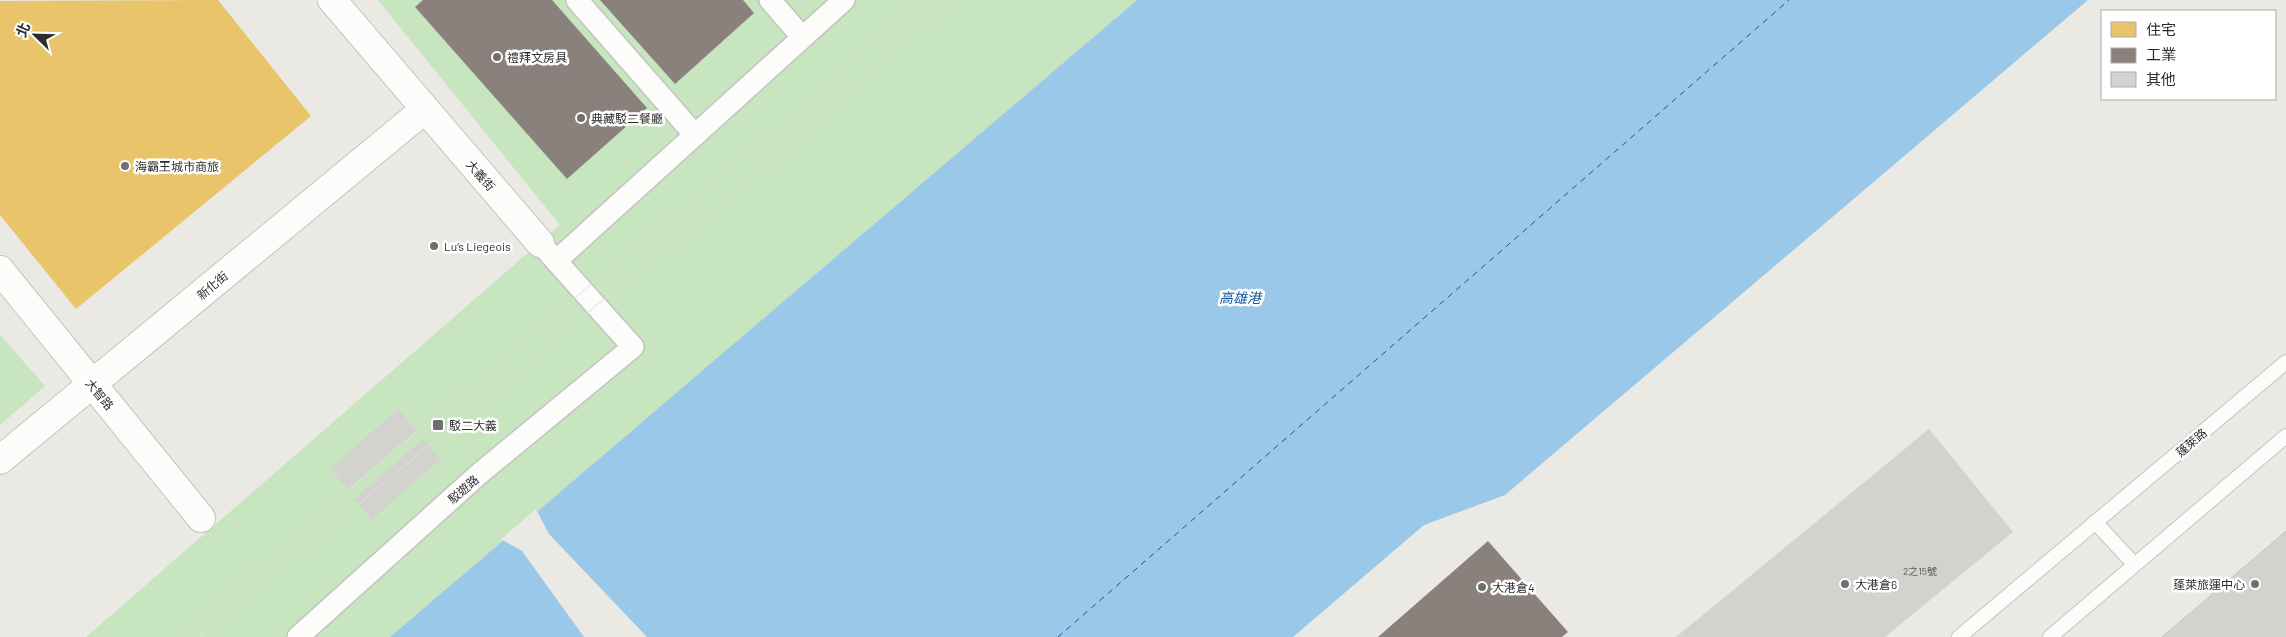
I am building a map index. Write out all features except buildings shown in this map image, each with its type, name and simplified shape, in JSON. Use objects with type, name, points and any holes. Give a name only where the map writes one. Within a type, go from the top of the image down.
[{"type":"street","name":"大義街","points":[[332,0],[424,110],[633,347]]},
{"type":"street","points":[[577,0],[695,135]]},
{"type":"street","points":[[770,0],[802,38]]},
{"type":"street","points":[[548,252],[695,135],[844,0]]},
{"type":"street","name":"新化街","points":[[0,460],[424,110]]},
{"type":"street","name":"大智路","points":[[0,270],[201,518]]},
{"type":"street","name":"駁遊路","points":[[298,637],[472,481],[633,347]]},
{"type":"lane","name":"蓬萊路","points":[[1959,637],[2286,362]]},
{"type":"lane","points":[[2050,637],[2286,436]]},
{"type":"lane","points":[[2095,522],[2134,564]]},
{"type":"green space","points":[[378,0],[1137,0],[390,637],[86,637],[560,225]]},
{"type":"green space","points":[[0,335],[45,386],[0,425]]},
{"type":"water","name":"高雄港","points":[[1137,0],[2088,0],[1505,495],[1424,525],[1293,637],[390,637]]},
{"type":"pier","points":[[536,509],[549,534],[647,637],[584,637],[522,551],[501,539]]},
{"type":"ferry route","points":[[1058,637],[1789,0]]},
{"type":"tram line","points":[[175,637],[570,302],[704,192],[919,0]]},
{"type":"tram line","points":[[200,637],[582,317],[716,210],[949,0]]},
{"type":"place","name":"禮拜文房具","points":[[497,57]]},
{"type":"place","name":"典藏駁二餐廳","points":[[581,118]]},
{"type":"place","name":"海霸王城市商旅","points":[[125,166]]},
{"type":"place","name":"Lu‘s Liegeois","points":[[434,246]]},
{"type":"place","name":"駁二大義","points":[[438,425]]},
{"type":"place","name":"大港倉6","points":[[1845,584]]},
{"type":"place","name":"蓬萊旅運中心","points":[[2255,584]]},
{"type":"place","name":"大港倉4","points":[[1482,587]]}]
